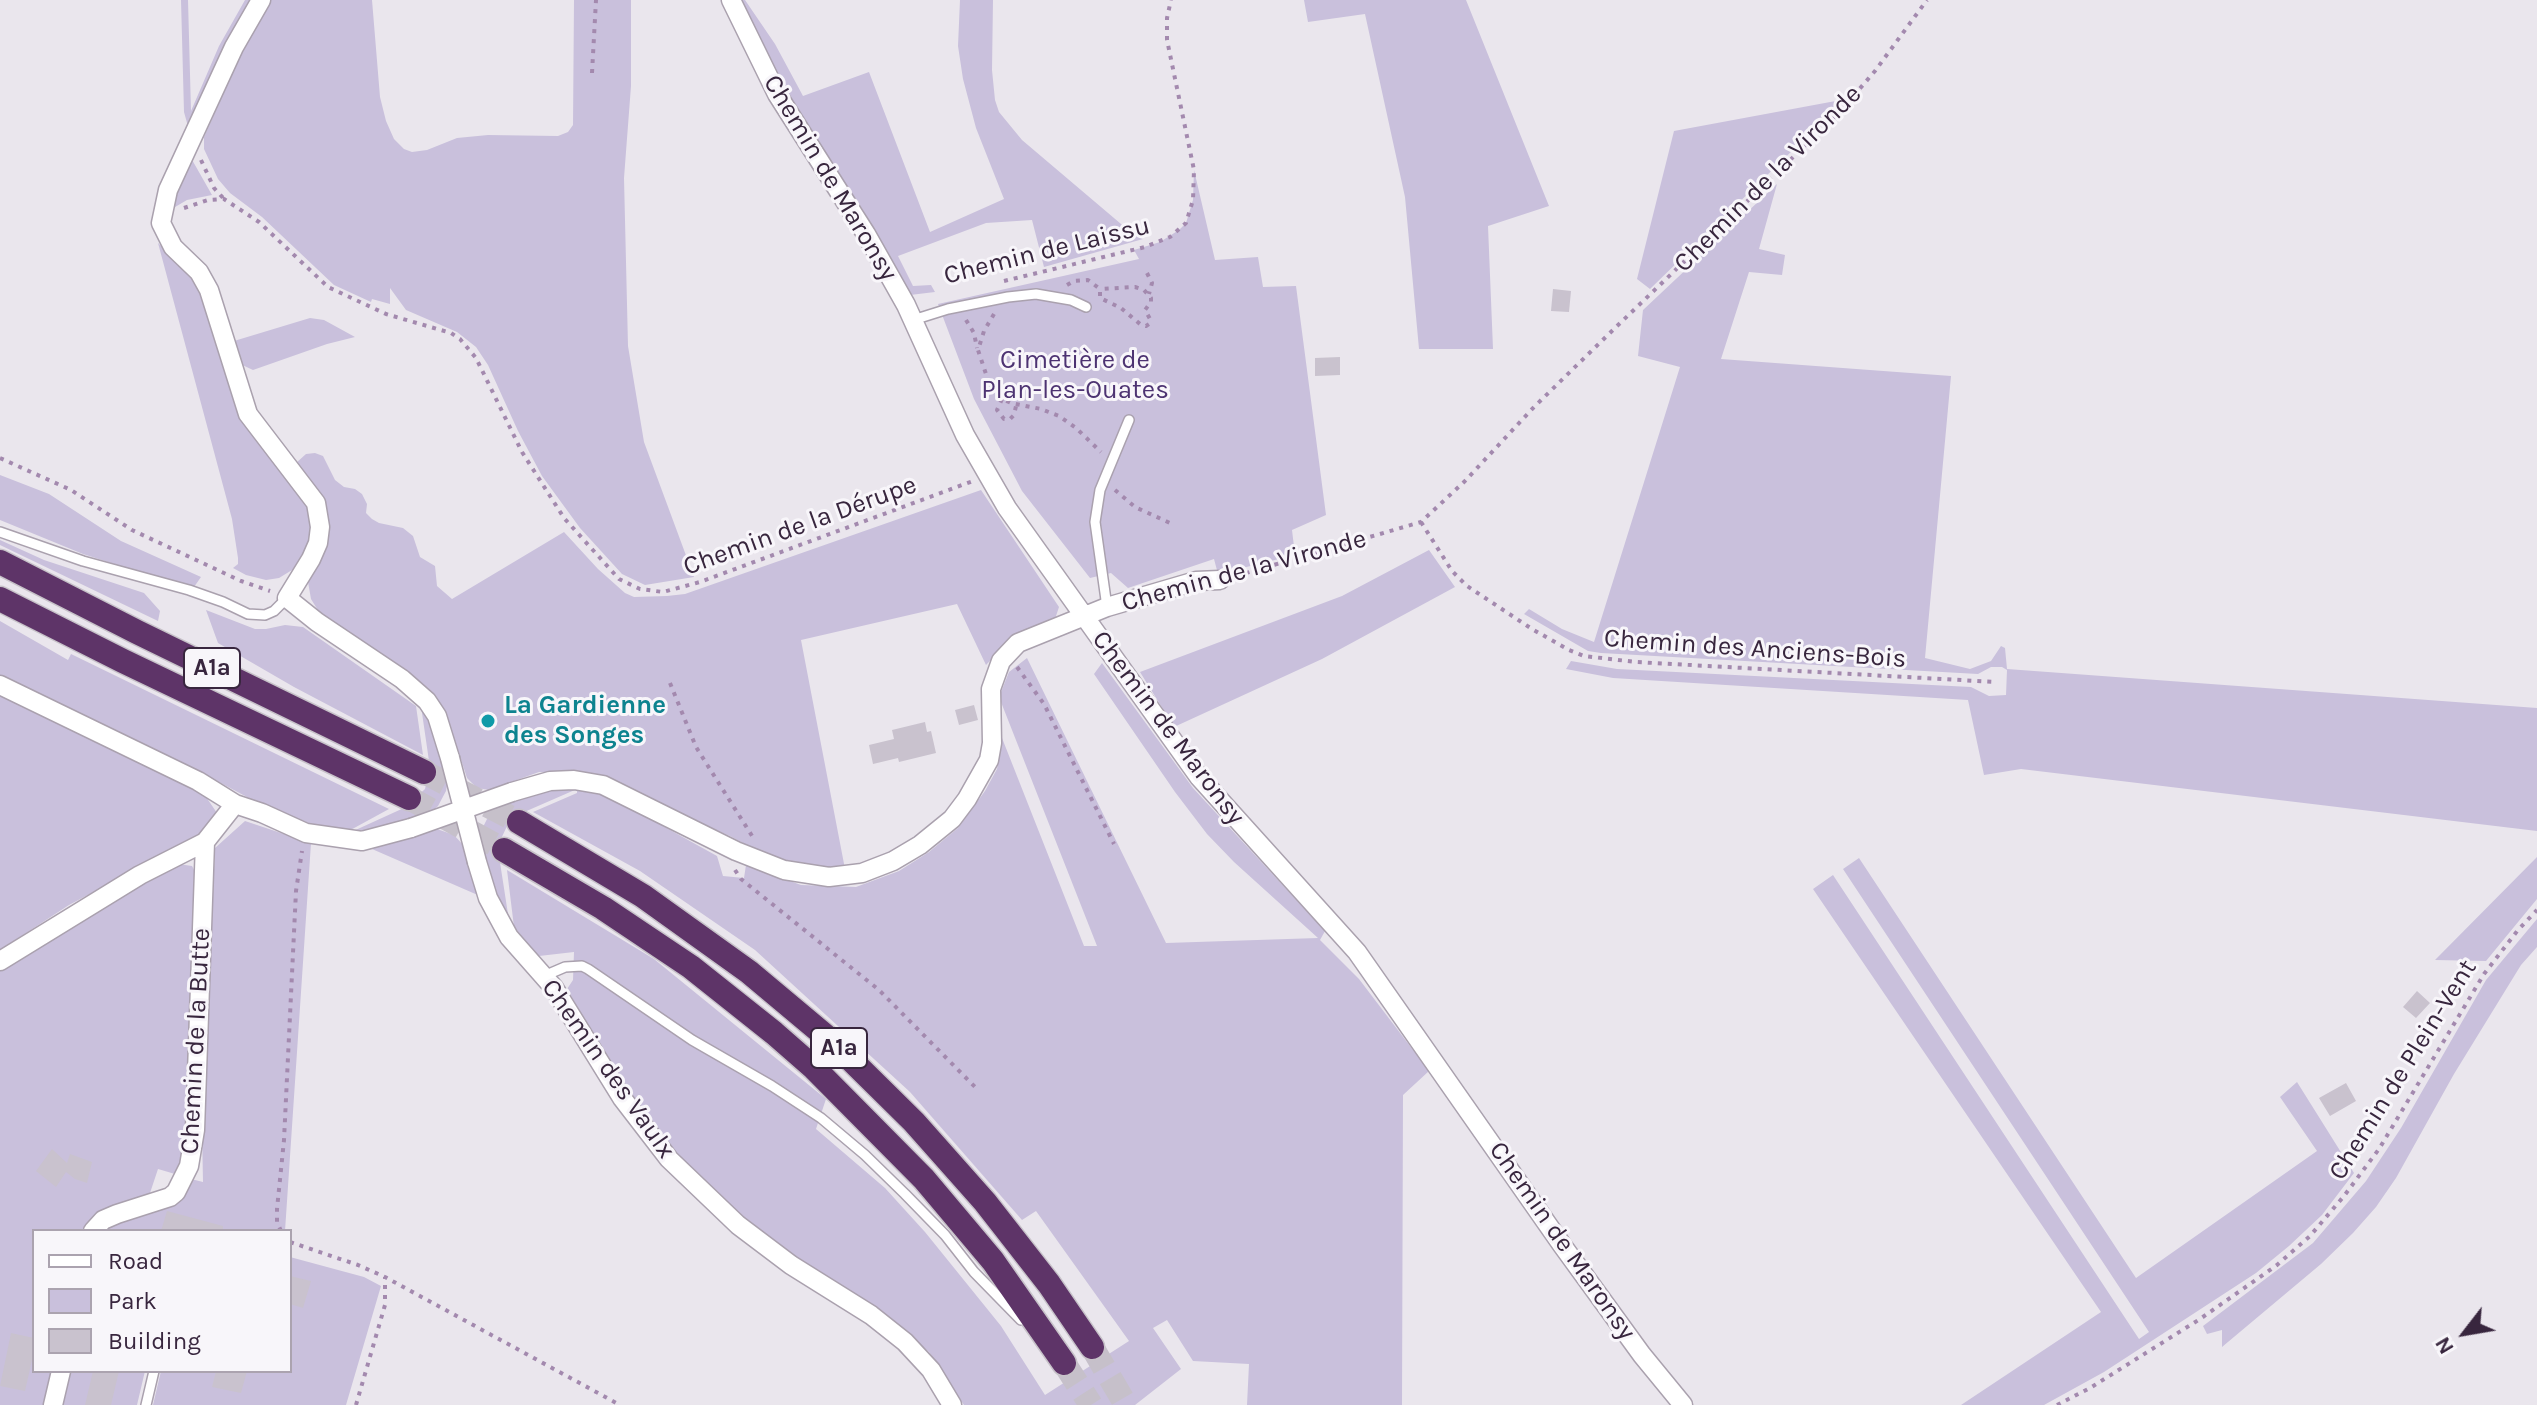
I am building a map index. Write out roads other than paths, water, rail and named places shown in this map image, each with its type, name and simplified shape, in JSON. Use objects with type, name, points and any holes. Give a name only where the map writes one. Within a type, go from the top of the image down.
[{"type":"highway","name":"A1a","points":[[0,562],[424,772]]},
{"type":"highway","name":"A1a","points":[[0,599],[409,798]]},
{"type":"highway","name":"A1a","points":[[519,822],[654,903],[760,981],[835,1044],[914,1122],[985,1202],[1049,1284],[1092,1347]]},
{"type":"highway","name":"A1a","points":[[504,850],[603,908],[691,967],[814,1068],[888,1140],[959,1220],[993,1261],[1064,1363]]},
{"type":"street","points":[[261,0],[234,47],[168,190],[161,223],[173,247],[199,272],[209,290],[248,414],[316,503],[320,527],[318,543],[287,598]]},
{"type":"street","name":"Chemin de Maronsy","points":[[731,0],[777,94],[866,234],[913,320],[986,475],[1199,777],[1357,952],[1562,1245],[1642,1355],[1683,1405]]},
{"type":"street","name":"Chemin de la Vironde","points":[[235,804],[306,833],[362,841],[411,828],[550,781],[574,780],[603,785],[768,864],[803,875],[840,877],[880,867],[907,854],[952,819],[989,760],[992,743],[991,689],[1001,661],[1018,643],[1107,607],[1196,581],[1220,580]]},
{"type":"street","name":"Chemin des Vaulx","points":[[287,598],[402,679],[427,701],[437,716],[477,862],[497,918],[562,1000],[622,1098],[669,1159],[738,1225],[791,1265],[871,1315],[905,1342],[931,1370],[952,1405]]},
{"type":"street","points":[[0,685],[198,781],[235,804],[205,842],[140,875],[0,961]]},
{"type":"street","name":"Chemin de la Butte","points":[[95,1229],[103,1220],[117,1214],[170,1197],[176,1192],[189,1166],[195,1130],[205,842]]},
{"type":"street","points":[[53,1405],[61,1373]]},
{"type":"lane","points":[[913,320],[1008,297],[1036,294],[1064,298],[1086,307]]},
{"type":"lane","points":[[1107,607],[1095,522],[1104,481],[1129,420]]},
{"type":"lane","points":[[0,532],[112,570],[189,590],[256,616],[274,611],[287,598]]},
{"type":"lane","points":[[544,976],[565,967],[582,966],[588,969],[657,1018],[821,1118],[905,1194],[945,1235],[974,1272],[1064,1363]]},
{"type":"lane","points":[[146,1405],[154,1373]]},
{"type":"tunnel","points":[[424,772],[519,822]]},
{"type":"tunnel","points":[[409,798],[504,850]]},
{"type":"tunnel","points":[[1092,1347],[1126,1405]]},
{"type":"tunnel","points":[[1064,1363],[1091,1405]]},
{"type":"place","name":"La Gardienne des Songes","points":[[488,721]]},
{"type":"park label","name":"Cimetière de Plan-les-Ouates","points":[[1075,376]]}]
